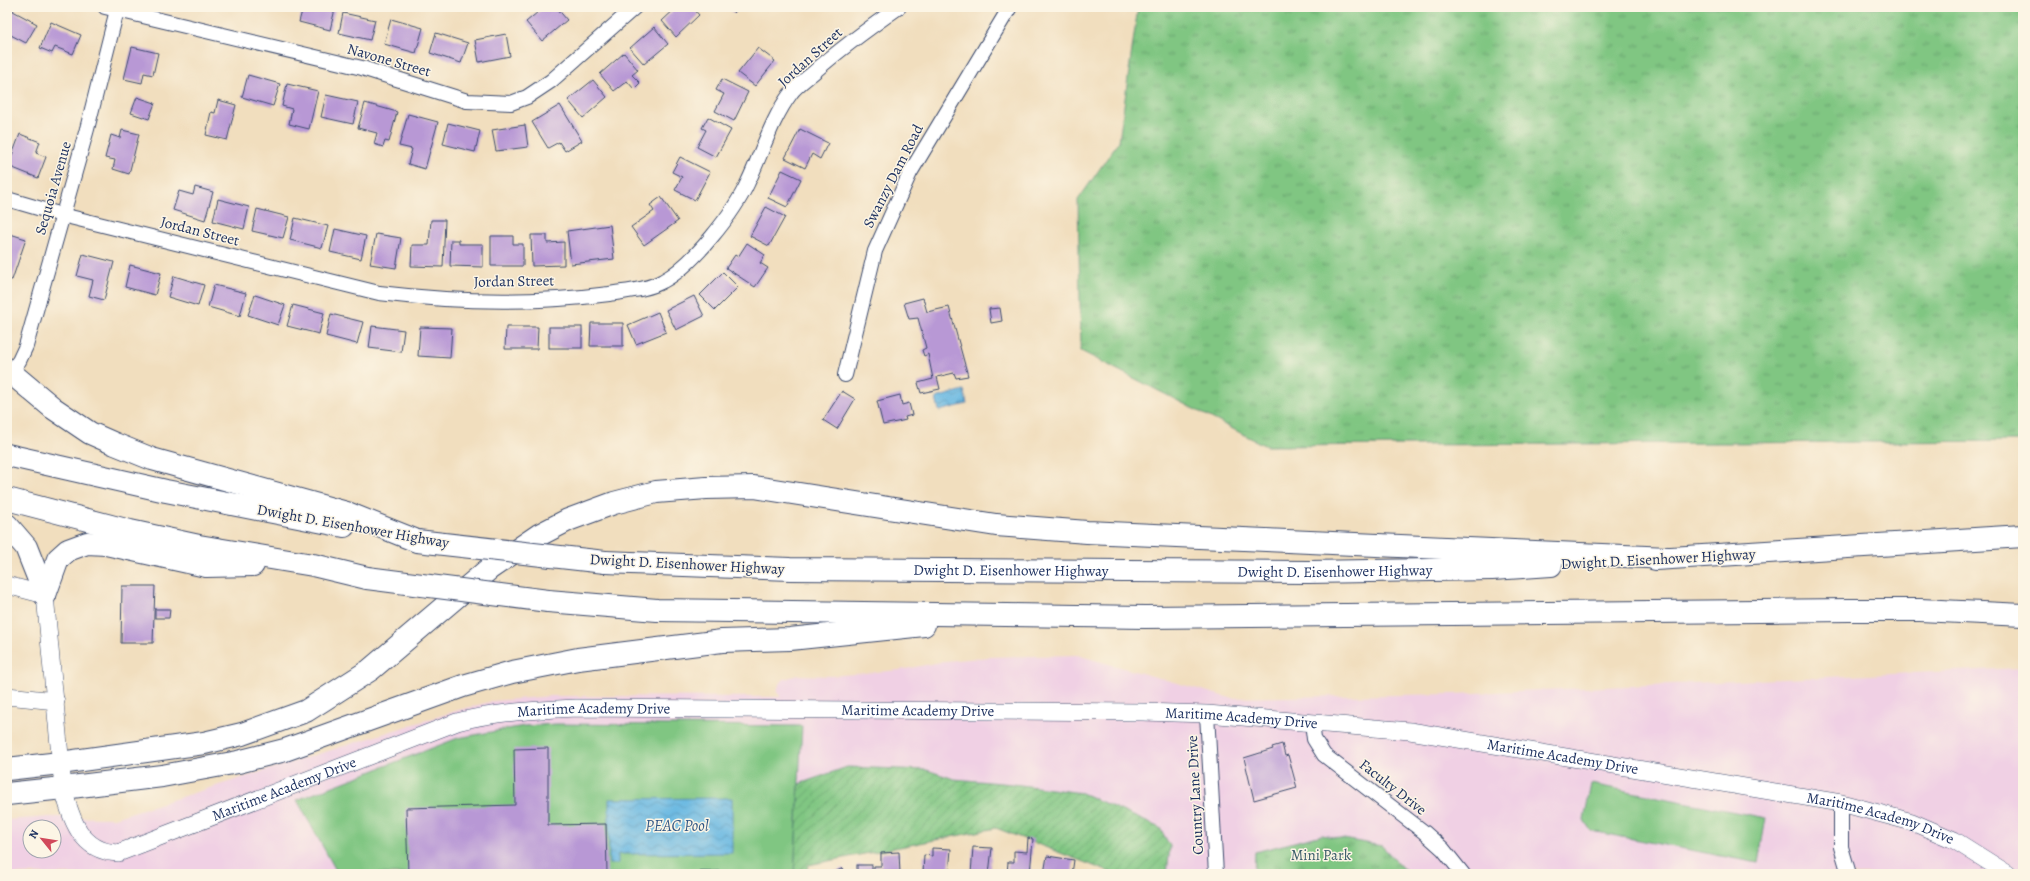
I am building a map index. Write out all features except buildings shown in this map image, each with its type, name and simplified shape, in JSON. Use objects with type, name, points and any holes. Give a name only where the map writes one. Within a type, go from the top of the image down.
[{"type":"main road","points":[[9,371],[53,408],[90,433],[115,444],[152,459],[346,513],[418,541]]},
{"type":"main road","name":"Dwight D. Eisenhower Highway","points":[[7,455],[166,491],[418,541],[605,562],[790,569],[1308,572],[1492,569],[2023,536]]},
{"type":"main road","points":[[7,769],[204,743],[242,734],[306,711],[370,670],[489,569],[539,534],[568,520],[614,503],[656,492],[706,488],[754,487],[996,525],[1087,532],[1668,558]]},
{"type":"main road","points":[[7,499],[130,531],[199,546],[313,565],[367,578],[548,601],[657,610],[1145,616],[1850,610],[2023,615]]},
{"type":"main road","points":[[7,525],[26,547],[45,595]]},
{"type":"main road","points":[[45,595],[58,559],[68,550],[87,543],[106,544],[206,566],[313,565]]},
{"type":"main road","points":[[1989,613],[2023,606]]},
{"type":"main road","points":[[7,794],[162,776],[238,762],[285,750],[463,686],[512,672],[578,659],[722,641],[790,639],[1026,614]]},
{"type":"street","name":"Navone Street","points":[[111,8],[362,68],[467,101],[511,103],[527,97],[551,81],[635,7]]},
{"type":"street","name":"Jordan Street","points":[[7,198],[62,215],[379,294],[428,299],[515,299],[587,297],[635,290],[663,281],[684,266],[717,231],[748,183],[772,126],[791,92],[828,60],[899,7]]},
{"type":"street","name":"Swanzy Dam Road","points":[[845,376],[875,251],[910,173],[1010,7]]},
{"type":"street","name":"Sequoia Avenue","points":[[9,371],[19,361],[26,346],[87,129],[111,8]]},
{"type":"street","points":[[7,586],[45,595]]},
{"type":"street","name":"Maritime Academy Drive","points":[[45,595],[56,701],[62,788],[71,818],[84,838],[101,851],[118,853],[456,722],[485,715],[512,711],[584,708],[1207,714],[1410,731],[1841,803],[1912,822],[1954,840],[2008,874]]},
{"type":"street","points":[[7,696],[56,701]]},
{"type":"street","name":"Country Lane Drive","points":[[1207,714],[1216,874]]},
{"type":"street","name":"Faculty Drive","points":[[1312,722],[1314,739],[1324,755],[1424,832],[1443,849],[1463,874]]},
{"type":"street","points":[[1841,803],[1840,847],[1849,874]]},
{"type":"shaded area","points":[[1077,655],[1230,698],[1454,694],[2023,668],[2023,874],[1130,874],[1112,873],[996,828],[808,865],[806,874],[7,874],[7,820],[49,817],[114,818],[459,710],[493,701],[551,696],[781,697],[777,691],[779,685],[784,679],[798,675],[831,676],[900,670],[946,661],[990,657]]},
{"type":"green space","points":[[1138,7],[2023,7],[2023,441],[1266,446],[1081,351],[1078,200],[1119,141]]},
{"type":"green space","points":[[556,724],[802,726],[794,874],[338,874],[297,800],[458,738],[524,726]]},
{"type":"green space","points":[[847,767],[927,770],[954,779],[1013,784],[1082,793],[1160,828],[1170,846],[1167,874],[1112,873],[996,828],[808,865],[806,874],[794,874],[799,784]]},
{"type":"green space","points":[[1591,784],[1766,818],[1758,863],[1591,831],[1584,820]]},
{"type":"green space","name":"Mini Park","points":[[1322,835],[1382,846],[1408,874],[1254,874],[1255,852]]},
{"type":"water","points":[[964,390],[967,404],[939,411],[936,398]]},
{"type":"water","name":"PEAC Pool","points":[[732,798],[732,853],[618,854],[618,864],[609,864],[609,799]]}]
